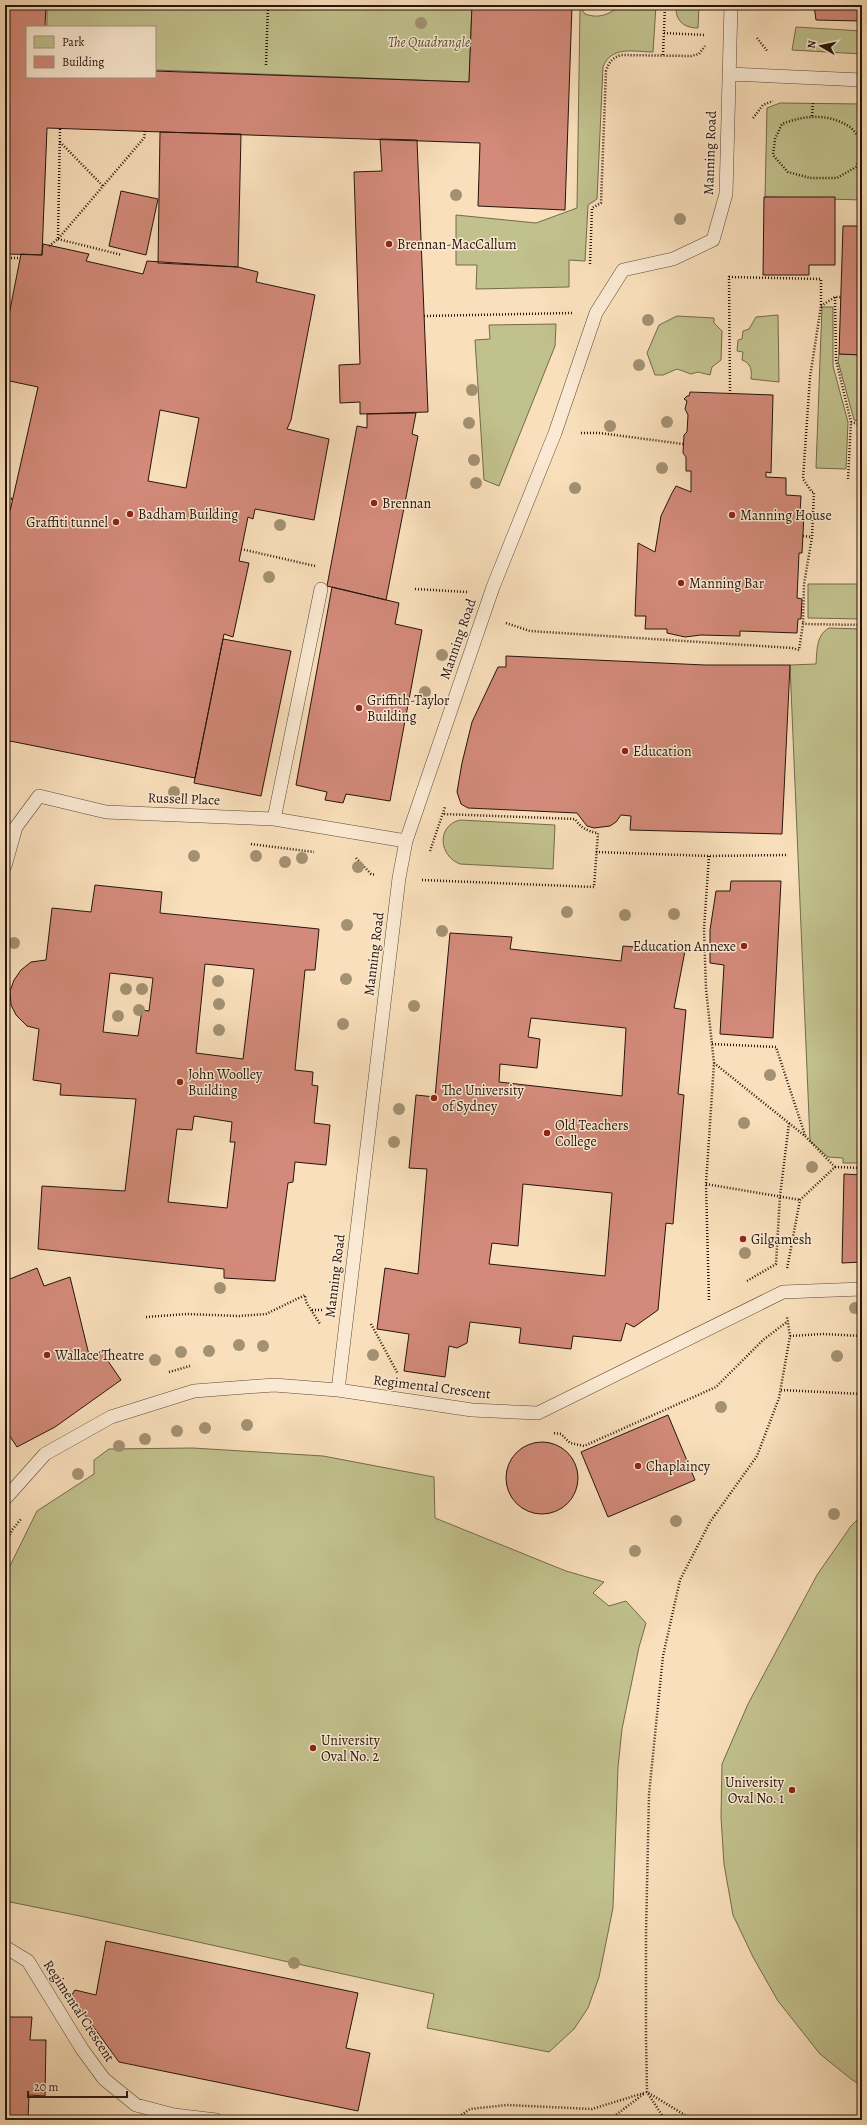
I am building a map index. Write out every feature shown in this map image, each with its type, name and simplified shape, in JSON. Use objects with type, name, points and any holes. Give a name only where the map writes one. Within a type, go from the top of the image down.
[{"type":"lane","name":"Manning Road","points":[[338,1390],[399,878],[406,841],[493,587],[555,433],[596,313],[623,270],[673,259],[713,240],[726,194],[731,5]]},
{"type":"lane","points":[[729,74],[862,80]]},
{"type":"lane","points":[[274,819],[321,588]]},
{"type":"lane","name":"Russell Place","points":[[5,866],[16,827],[39,796],[106,812],[274,819],[406,841]]},
{"type":"lane","name":"Regimental Crescent","points":[[5,1499],[45,1454],[111,1417],[194,1391],[274,1385],[338,1390],[472,1410],[538,1413],[783,1292],[862,1289]]},
{"type":"lane","name":"Regimental Crescent","points":[[5,1947],[28,1962],[82,2049],[104,2079],[136,2105],[174,2114],[216,2120]]},
{"type":"path","points":[[266,65],[268,5]]},
{"type":"path","points":[[663,55],[665,5]]},
{"type":"path","points":[[664,33],[703,35]]},
{"type":"path","points":[[590,264],[592,208],[601,203],[606,71],[614,57],[621,55],[699,54],[708,43]]},
{"type":"path","points":[[812,116],[813,98]]},
{"type":"path","points":[[862,141],[850,127],[835,121],[812,116],[798,117],[782,124],[775,139],[773,155],[788,172],[810,178],[837,178],[856,166],[862,156]]},
{"type":"path","points":[[58,239],[60,128]]},
{"type":"path","points":[[49,246],[58,239],[144,138],[145,131]]},
{"type":"path","points":[[60,142],[103,186]]},
{"type":"path","points":[[58,239],[122,255]]},
{"type":"path","points":[[5,258],[20,258]]},
{"type":"path","points":[[506,623],[530,631],[799,650],[803,624],[804,584],[812,537],[814,492],[812,492],[803,478],[810,377],[821,306],[821,279],[729,277],[730,394]]},
{"type":"path","points":[[821,306],[835,297],[841,297]]},
{"type":"path","points":[[835,297],[836,360],[852,422],[848,479]]},
{"type":"path","points":[[424,316],[574,313]]},
{"type":"path","points":[[852,422],[862,425]]},
{"type":"path","points":[[555,433],[600,433],[683,444]]},
{"type":"path","points":[[5,498],[12,499]]},
{"type":"path","points":[[803,536],[812,537]]},
{"type":"path","points":[[241,549],[317,566]]},
{"type":"path","points":[[415,589],[467,592]]},
{"type":"path","points":[[803,624],[862,625]]},
{"type":"path","points":[[348,857],[356,858],[371,874],[399,878],[594,886],[598,832],[587,831],[580,826],[575,819],[443,814],[416,811]]},
{"type":"path","points":[[247,844],[317,853]]},
{"type":"path","points":[[596,852],[709,856],[788,855]]},
{"type":"path","points":[[709,856],[704,929],[706,989],[714,1063],[706,1184],[710,1328]]},
{"type":"path","points":[[712,1044],[776,1047],[806,1136]]},
{"type":"path","points":[[714,1063],[806,1136],[835,1167],[862,1168]]},
{"type":"path","points":[[744,1282],[776,1264],[780,1196],[789,1123]]},
{"type":"path","points":[[665,2120],[647,2092],[646,1933],[649,1794],[663,1656],[680,1580],[710,1522],[757,1456],[781,1390],[790,1336],[783,1292],[800,1200],[835,1167]]},
{"type":"path","points":[[706,1184],[800,1200]]},
{"type":"path","points":[[146,1317],[187,1314],[239,1316],[266,1314],[300,1299]]},
{"type":"path","points":[[705,1305],[712,1301]]},
{"type":"path","points":[[368,1319],[399,1377]]},
{"type":"path","points":[[790,1336],[824,1334],[862,1336]]},
{"type":"path","points":[[781,1390],[862,1394]]},
{"type":"path","points":[[609,2120],[647,2092]]},
{"type":"path","points":[[454,2120],[470,2109],[507,2105],[592,2109],[647,2092],[693,2120]]},
{"type":"green space","name":"The Quadrangle","points":[[47,5],[472,5],[469,82],[156,70],[156,26],[47,26]]},
{"type":"green space","points":[[620,5],[656,5],[653,52],[624,51],[612,55],[603,67],[597,199],[588,205],[585,261],[569,260],[569,287],[476,289],[477,265],[456,265],[456,215],[536,223],[577,208],[580,7],[585,14],[599,16],[608,14]]},
{"type":"green space","points":[[676,5],[699,5],[698,28],[688,27],[681,22],[677,15]]},
{"type":"green space","points":[[796,27],[862,31],[862,54],[792,50]]},
{"type":"green space","points":[[780,103],[862,104],[862,200],[765,197],[767,108]]},
{"type":"green space","points":[[822,307],[833,307],[833,366],[848,422],[846,469],[816,468]]},
{"type":"green space","points":[[778,315],[779,382],[751,379],[750,367],[745,361],[742,360],[743,352],[737,351],[738,340],[742,339],[743,331],[749,329],[756,317]]},
{"type":"green space","points":[[677,316],[714,318],[714,323],[722,331],[721,360],[712,367],[710,375],[698,372],[691,374],[677,369],[663,375],[655,375],[647,353],[659,325]]},
{"type":"green space","points":[[556,324],[555,346],[499,486],[484,480],[475,340],[490,339],[489,325]]},
{"type":"green space","points":[[839,354],[862,355],[862,422],[854,420],[838,361]]},
{"type":"green space","points":[[808,584],[862,584],[862,619],[808,618]]},
{"type":"green space","points":[[829,628],[862,629],[862,1163],[843,1163],[843,1158],[828,1157],[810,1141],[790,665],[816,664],[819,639]]},
{"type":"green space","points":[[460,820],[555,825],[553,869],[460,864],[448,855],[444,848],[443,841],[447,828],[452,823]]},
{"type":"green space","name":"University Oval No. 2","points":[[193,1448],[323,1456],[434,1477],[435,1518],[566,1571],[604,1582],[593,1593],[609,1606],[626,1601],[646,1623],[639,1647],[622,1729],[618,1767],[613,1908],[599,1977],[588,2008],[574,2029],[549,2052],[427,2028],[434,1994],[80,1916],[5,1901],[5,1576],[37,1511],[94,1474],[94,1460],[109,1449]]},
{"type":"green space","name":"University Oval No. 1","points":[[862,1515],[862,2086],[820,2054],[778,2001],[753,1957],[733,1915],[724,1864],[721,1817],[722,1764],[748,1704],[817,1575],[851,1526]]},
{"type":"building","points":[[5,5],[46,5],[45,26],[26,26],[26,78],[156,78],[156,71],[469,82],[472,5],[572,5],[565,210],[478,206],[480,143],[47,128],[42,255],[5,254]]},
{"type":"building","points":[[814,5],[862,5],[862,21],[816,20]]},
{"type":"building","points":[[160,132],[241,134],[238,267],[158,263]]},
{"type":"building","name":"Brennan-MacCallum","points":[[380,139],[417,140],[428,412],[360,414],[360,402],[340,403],[339,365],[360,364],[354,172],[382,171]]},
{"type":"building","points":[[121,191],[158,199],[146,255],[109,246]]},
{"type":"building","points":[[764,197],[835,197],[835,265],[809,265],[809,275],[763,275]]},
{"type":"building","points":[[843,226],[862,226],[862,355],[839,354]]},
{"type":"building","name":"Badham Building","points":[[43,244],[89,254],[86,261],[143,274],[147,261],[238,267],[258,272],[256,282],[315,295],[291,420],[287,429],[329,439],[314,520],[255,509],[253,519],[248,517],[239,561],[249,563],[233,637],[224,634],[195,778],[10,741],[8,748],[5,747],[5,510],[10,511],[38,387],[5,380],[5,335],[21,254],[42,255]],"holes":[[[160,410],[199,418],[186,488],[148,481]]]},
{"type":"building","name":"Manning House","points":[[690,392],[773,395],[771,473],[766,472],[766,477],[786,478],[786,495],[801,496],[800,514],[804,514],[802,553],[799,553],[797,598],[802,599],[801,619],[798,619],[797,633],[740,631],[740,636],[701,635],[685,637],[667,633],[667,629],[645,629],[646,616],[635,616],[638,543],[655,552],[661,516],[676,486],[691,492],[691,471],[686,471],[686,457],[683,453],[684,435],[687,432],[688,415],[685,409],[687,401],[684,399],[689,396]]},
{"type":"building","name":"Brennan","points":[[416,413],[412,434],[418,436],[386,600],[327,586],[357,426],[367,428],[367,414]]},
{"type":"building","name":"Griffith-Taylor Building","points":[[332,587],[399,603],[395,624],[422,630],[390,801],[346,794],[343,803],[325,800],[327,792],[296,785]]},
{"type":"building","points":[[223,639],[291,651],[261,796],[194,783]]},
{"type":"building","name":"Education","points":[[506,656],[705,665],[790,665],[782,834],[630,830],[631,816],[621,815],[616,822],[610,826],[594,828],[587,826],[577,813],[468,808],[461,804],[457,792],[472,722],[498,667],[506,667]]},
{"type":"building","name":"Education Annexe","points":[[731,881],[781,881],[773,1038],[720,1034],[724,965],[710,963],[710,930],[716,891],[730,891]]},
{"type":"building","name":"John Woolley Building","points":[[95,885],[162,892],[160,913],[319,929],[315,970],[305,970],[295,1070],[313,1072],[312,1085],[318,1086],[314,1123],[330,1125],[326,1165],[295,1162],[293,1182],[288,1183],[275,1281],[224,1278],[224,1269],[38,1249],[42,1186],[125,1191],[136,1099],[60,1095],[61,1084],[33,1080],[39,1029],[27,1026],[16,1015],[11,1005],[10,991],[14,980],[21,970],[31,962],[46,960],[52,908],[91,912]],"holes":[[[205,964],[254,969],[243,1059],[196,1053]],[[110,973],[153,978],[149,1011],[142,1010],[138,1036],[103,1032]],[[194,1116],[232,1122],[230,1142],[235,1142],[227,1208],[168,1202],[177,1129],[192,1130]]]},
{"type":"building","name":"Old Teachers College","points":[[450,933],[512,937],[510,949],[621,961],[623,946],[685,951],[674,1008],[686,1010],[678,1094],[684,1095],[673,1224],[666,1223],[658,1310],[634,1327],[626,1323],[621,1341],[573,1336],[571,1349],[519,1343],[521,1328],[470,1322],[467,1343],[457,1348],[449,1346],[445,1377],[404,1371],[409,1334],[377,1329],[385,1268],[418,1274],[427,1169],[409,1168],[416,1095],[435,1097]],"holes":[[[531,1018],[626,1028],[622,1096],[499,1082],[500,1064],[537,1068],[540,1039],[528,1037]],[[523,1184],[612,1193],[605,1276],[489,1264],[492,1243],[518,1246]]]},
{"type":"building","points":[[844,1174],[862,1175],[862,1262],[842,1263]]},
{"type":"building","name":"Wallace Theatre","points":[[37,1268],[44,1286],[70,1277],[90,1359],[101,1351],[121,1380],[55,1427],[17,1447],[5,1429],[5,1281]]},
{"type":"building","name":"Chaplaincy","points":[[668,1415],[695,1480],[608,1517],[581,1452]]},
{"type":"building","points":[[542,1442],[562,1448],[572,1458],[578,1478],[572,1498],[562,1508],[542,1514],[522,1508],[512,1498],[506,1478],[512,1458],[522,1448]]},
{"type":"building","points":[[106,1941],[358,1993],[346,2048],[370,2053],[358,2111],[119,2062],[71,1996],[75,1990],[96,1995]]},
{"type":"building","points":[[5,2017],[32,2017],[30,2040],[46,2040],[45,2096],[29,2095],[28,2120],[5,2119]]},
{"type":"place","name":"Brennan-MacCallum","points":[[389,244]]},
{"type":"place","name":"Brennan","points":[[374,503]]},
{"type":"place","name":"Badham Building","points":[[130,514]]},
{"type":"place","name":"Manning House","points":[[732,515]]},
{"type":"place","name":"Graffiti tunnel","points":[[116,522]]},
{"type":"place","name":"Manning Bar","points":[[681,583]]},
{"type":"place","name":"Griffith-Taylor Building","points":[[359,708]]},
{"type":"place","name":"Education","points":[[625,751]]},
{"type":"place","name":"Education Annexe","points":[[744,946]]},
{"type":"place","name":"John Woolley Building","points":[[180,1082]]},
{"type":"place","name":"The University of Sydney","points":[[434,1098]]},
{"type":"place","name":"Old Teachers College","points":[[547,1133]]},
{"type":"place","name":"Gilgamesh","points":[[743,1239]]},
{"type":"place","name":"Wallace Theatre","points":[[47,1355]]},
{"type":"place","name":"Chaplaincy","points":[[638,1466]]},
{"type":"place","name":"University Oval No. 2","points":[[313,1748]]},
{"type":"place","name":"University Oval No. 1","points":[[792,1790]]}]
